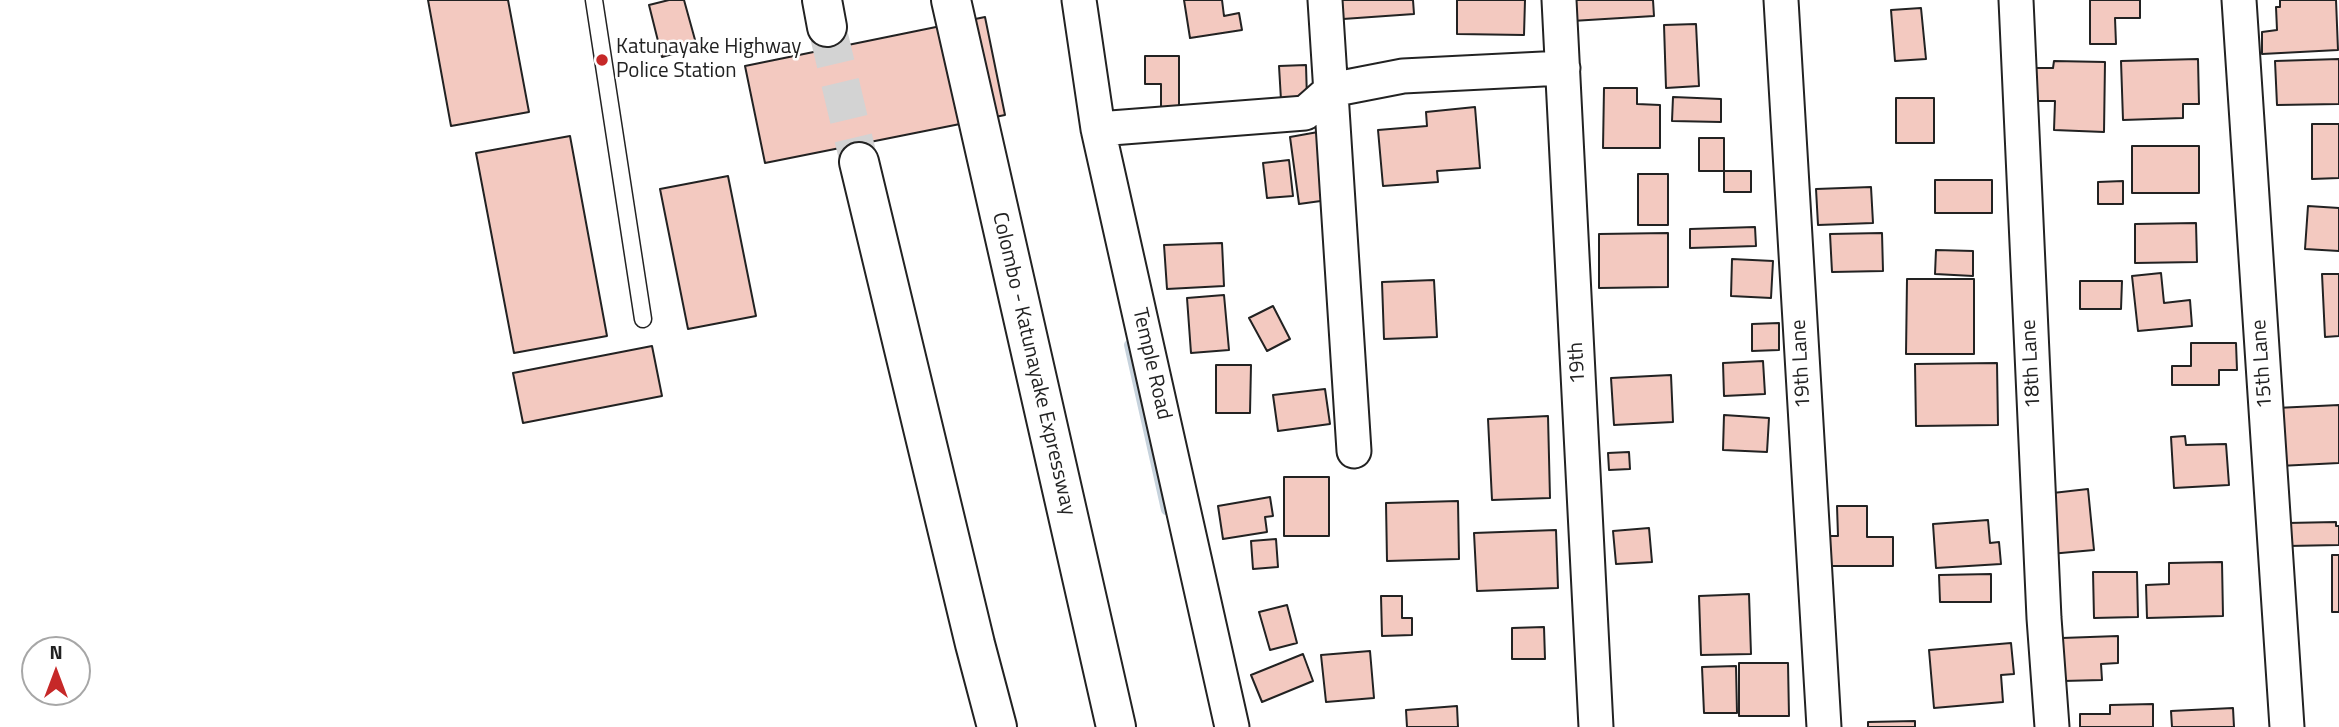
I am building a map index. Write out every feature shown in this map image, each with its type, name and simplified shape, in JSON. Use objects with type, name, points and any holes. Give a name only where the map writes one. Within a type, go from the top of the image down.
[{"type":"highway","name":"Colombo - Katunayake Expressway","points":[[951,0],[1116,727]]},
{"type":"highway","points":[[859,162],[971,630],[998,727]]},
{"type":"street","name":"Temple Road","points":[[1079,0],[1098,129],[1232,727]]},
{"type":"street","points":[[1325,0],[1354,452]]},
{"type":"street","name":"19th","points":[[1559,0],[1596,727]]},
{"type":"street","name":"19th Lane","points":[[1781,0],[1824,727]]},
{"type":"street","name":"18th Lane","points":[[2016,0],[2044,618],[2052,727]]},
{"type":"street","name":"15th Lane","points":[[2239,0],[2287,727]]},
{"type":"street","points":[[1098,129],[1305,113],[1331,90],[1402,76],[1563,68]]},
{"type":"lane","points":[[594,0],[643,319]]},
{"type":"building","points":[[428,0],[508,0],[529,112],[451,126]]},
{"type":"building","points":[[669,0],[684,0],[697,47],[662,57],[649,5]]},
{"type":"building","points":[[1184,0],[1222,0],[1224,16],[1239,13],[1242,30],[1190,38]]},
{"type":"building","points":[[1341,0],[1413,0],[1414,14],[1343,19]]},
{"type":"building","points":[[1457,0],[1525,0],[1524,35],[1457,34]]},
{"type":"building","points":[[1571,0],[1653,0],[1654,16],[1572,21]]},
{"type":"building","points":[[2090,0],[2140,0],[2140,18],[2115,18],[2116,44],[2090,44]]},
{"type":"building","points":[[2280,0],[2336,0],[2338,50],[2262,54],[2262,32],[2277,30],[2276,7],[2280,7]]},
{"type":"building","points":[[1921,8],[1926,59],[1895,61],[1891,10]]},
{"type":"building","points":[[985,17],[1005,115],[765,163],[745,66]]},
{"type":"building","points":[[1696,24],[1699,86],[1666,88],[1664,25]]},
{"type":"building","points":[[1145,56],[1179,56],[1179,115],[1161,115],[1161,84],[1145,84]]},
{"type":"building","points":[[2198,59],[2199,104],[2183,104],[2183,118],[2123,120],[2121,61]]},
{"type":"building","points":[[2339,59],[2339,104],[2277,105],[2275,61]]},
{"type":"building","points":[[2054,61],[2105,62],[2104,132],[2054,130],[2055,101],[2029,101],[2029,68],[2053,68]]},
{"type":"building","points":[[1306,65],[1307,99],[1281,100],[1279,66]]},
{"type":"building","points":[[1604,88],[1637,88],[1637,104],[1660,105],[1660,148],[1603,148]]},
{"type":"building","points":[[1673,97],[1721,99],[1721,122],[1672,121]]},
{"type":"building","points":[[1896,98],[1934,98],[1934,143],[1896,143]]},
{"type":"building","points":[[1475,107],[1480,168],[1437,171],[1438,182],[1383,186],[1378,130],[1427,126],[1426,112]]},
{"type":"building","points":[[2312,124],[2339,124],[2339,178],[2312,179]]},
{"type":"building","points":[[1318,132],[1328,200],[1299,204],[1290,137]]},
{"type":"building","points":[[570,136],[607,336],[514,353],[476,153]]},
{"type":"building","points":[[1699,138],[1724,138],[1724,171],[1699,171]]},
{"type":"building","points":[[2132,146],[2199,146],[2199,193],[2132,193]]},
{"type":"building","points":[[1289,160],[1293,196],[1267,198],[1263,163]]},
{"type":"building","points":[[1724,171],[1751,171],[1751,192],[1724,192]]},
{"type":"building","points":[[1638,174],[1668,174],[1668,225],[1638,225]]},
{"type":"building","points":[[728,176],[756,316],[688,329],[660,189]]},
{"type":"building","points":[[1935,180],[1992,180],[1992,213],[1935,213]]},
{"type":"building","points":[[2123,181],[2123,204],[2098,204],[2098,182]]},
{"type":"building","points":[[1871,187],[1873,223],[1818,225],[1816,189]]},
{"type":"building","points":[[2308,206],[2339,208],[2339,251],[2305,249]]},
{"type":"building","points":[[2196,223],[2197,262],[2135,263],[2135,224]]},
{"type":"building","points":[[1755,227],[1756,246],[1690,248],[1690,229]]},
{"type":"building","points":[[1668,233],[1668,287],[1599,288],[1599,234]]},
{"type":"building","points":[[1882,233],[1883,271],[1832,272],[1830,234]]},
{"type":"building","points":[[1222,243],[1224,286],[1167,289],[1164,245]]},
{"type":"building","points":[[1936,250],[1973,251],[1973,276],[1935,274]]},
{"type":"building","points":[[1732,259],[1773,261],[1771,298],[1731,296]]},
{"type":"building","points":[[2161,273],[2164,303],[2190,300],[2192,326],[2138,331],[2132,276]]},
{"type":"building","points":[[2322,274],[2339,274],[2339,336],[2325,337]]},
{"type":"building","points":[[1907,279],[1974,279],[1974,354],[1906,354]]},
{"type":"building","points":[[1434,280],[1437,337],[1384,339],[1382,282]]},
{"type":"building","points":[[2080,281],[2122,281],[2121,309],[2080,309]]},
{"type":"building","points":[[1224,295],[1229,350],[1191,353],[1187,298]]},
{"type":"building","points":[[1273,306],[1290,339],[1267,351],[1249,318]]},
{"type":"building","points":[[1779,323],[1779,350],[1752,351],[1752,324]]},
{"type":"building","points":[[2191,343],[2236,343],[2237,370],[2219,370],[2219,385],[2172,385],[2172,366],[2191,366]]},
{"type":"building","points":[[652,346],[662,396],[523,423],[513,373]]},
{"type":"building","points":[[1763,361],[1765,394],[1724,396],[1723,363]]},
{"type":"building","points":[[1997,363],[1998,425],[1916,426],[1915,364]]},
{"type":"building","points":[[1216,365],[1251,365],[1250,413],[1216,413]]},
{"type":"building","points":[[1671,375],[1673,422],[1614,425],[1611,378]]},
{"type":"building","points":[[1325,389],[1330,424],[1278,431],[1273,395]]},
{"type":"building","points":[[2339,405],[2339,463],[2279,466],[2276,408]]},
{"type":"building","points":[[1724,415],[1769,418],[1767,452],[1723,450]]},
{"type":"building","points":[[1548,416],[1550,498],[1492,500],[1488,419]]},
{"type":"building","points":[[2185,436],[2186,445],[2226,444],[2229,485],[2174,488],[2171,437]]},
{"type":"building","points":[[1629,452],[1630,469],[1609,470],[1608,453]]},
{"type":"building","points":[[1284,477],[1329,477],[1329,536],[1284,536]]},
{"type":"building","points":[[2088,489],[2094,550],[2050,554],[2044,494]]},
{"type":"building","points":[[1270,497],[1273,516],[1265,517],[1267,532],[1223,539],[1218,506]]},
{"type":"building","points":[[1458,501],[1459,559],[1387,561],[1386,503]]},
{"type":"building","points":[[1837,506],[1867,506],[1867,537],[1893,537],[1893,566],[1830,566],[1830,536],[1838,536]]},
{"type":"building","points":[[1988,520],[1990,543],[1999,542],[2001,564],[1936,568],[1933,524]]},
{"type":"building","points":[[2336,522],[2336,526],[2339,526],[2339,545],[2288,546],[2287,523]]},
{"type":"building","points":[[1649,528],[1652,562],[1616,564],[1613,531]]},
{"type":"building","points":[[1556,530],[1558,588],[1477,591],[1474,533]]},
{"type":"building","points":[[1276,539],[1278,567],[1253,569],[1251,541]]},
{"type":"building","points":[[2332,555],[2339,555],[2339,612],[2332,612]]},
{"type":"building","points":[[2222,562],[2223,616],[2147,618],[2146,585],[2169,584],[2169,563]]},
{"type":"building","points":[[2093,572],[2137,572],[2138,617],[2094,618]]},
{"type":"building","points":[[1991,574],[1991,602],[1940,602],[1939,575]]},
{"type":"building","points":[[1749,594],[1751,654],[1701,655],[1699,596]]},
{"type":"building","points":[[1381,596],[1402,596],[1402,618],[1412,618],[1412,635],[1382,636]]},
{"type":"building","points":[[1287,605],[1297,643],[1270,650],[1259,612]]},
{"type":"building","points":[[1544,627],[1545,659],[1512,659],[1512,628]]},
{"type":"building","points":[[2118,636],[2118,663],[2101,664],[2102,680],[2063,681],[2062,638]]},
{"type":"building","points":[[2011,643],[2014,674],[2001,675],[2003,702],[1934,708],[1929,650]]},
{"type":"building","points":[[1370,651],[1374,698],[1326,702],[1321,655]]},
{"type":"building","points":[[1303,654],[1313,681],[1262,702],[1251,675]]},
{"type":"building","points":[[1739,663],[1788,663],[1789,716],[1739,716]]},
{"type":"building","points":[[1736,666],[1737,713],[1704,713],[1702,667]]},
{"type":"building","points":[[2153,704],[2153,727],[2080,727],[2080,714],[2110,714],[2110,705]]},
{"type":"building","points":[[1457,706],[1458,727],[1407,727],[1406,710]]},
{"type":"building","points":[[2233,708],[2234,727],[2172,727],[2171,711]]},
{"type":"building","points":[[1915,721],[1915,727],[1868,727],[1868,722]]},
{"type":"waterway","points":[[1129,345],[1166,510]]},
{"type":"tunnel","points":[[827,27],[859,162]]},
{"type":"place","name":"Katunayake Highway Police Station","points":[[602,60]]}]
